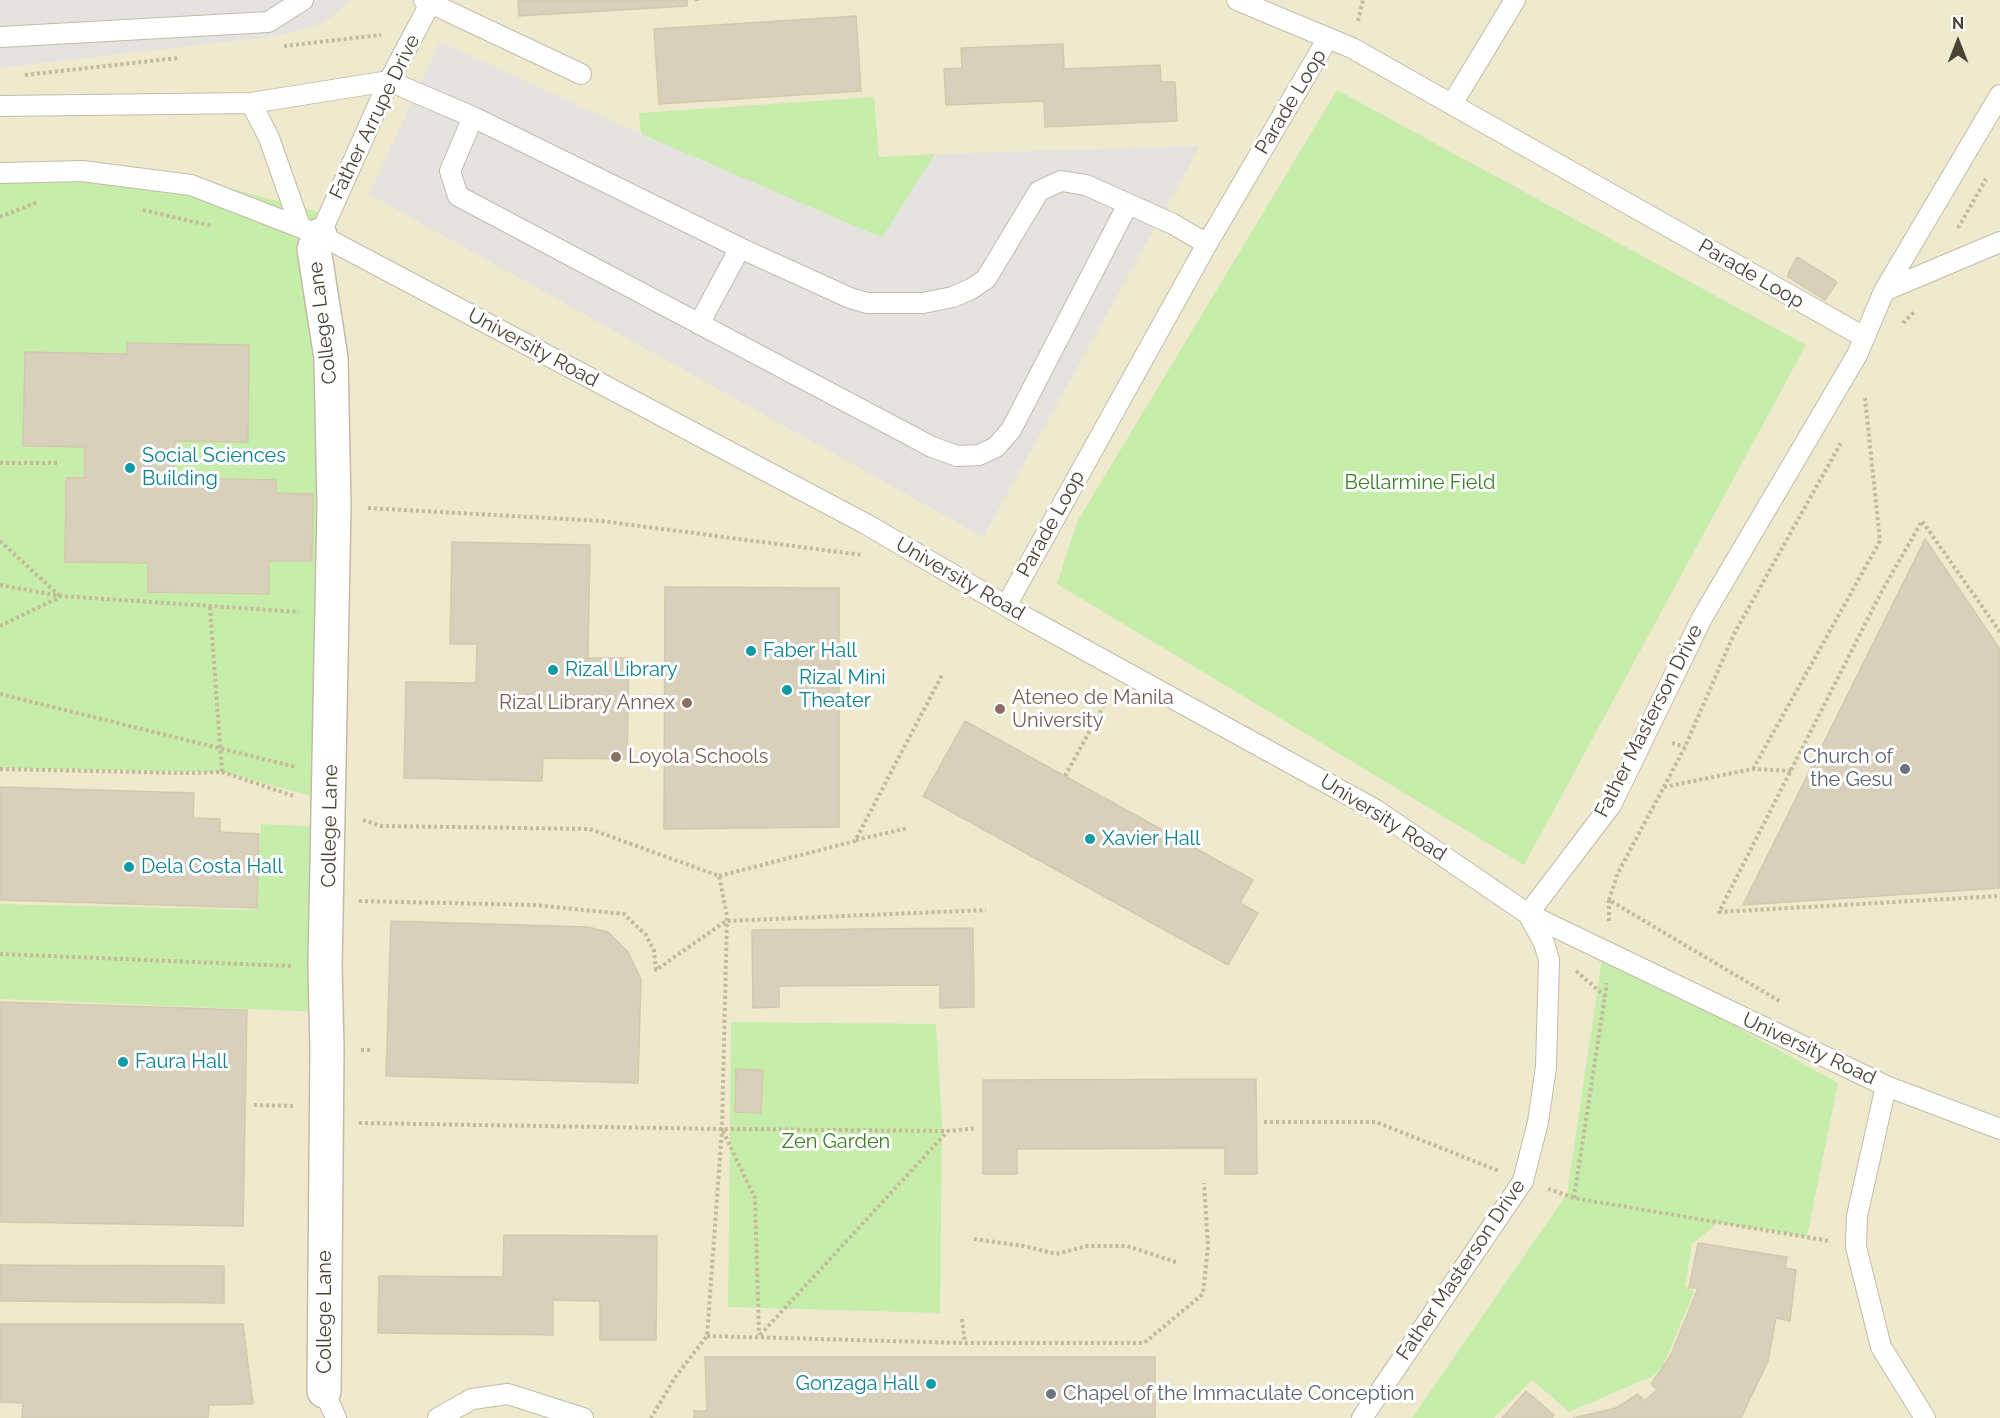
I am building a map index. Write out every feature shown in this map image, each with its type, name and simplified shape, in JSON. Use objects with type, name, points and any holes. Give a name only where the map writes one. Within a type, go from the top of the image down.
[{"type":"street","name":"College Lane","points":[[310,230],[331,358],[334,506],[331,775],[325,967],[330,1404]]},
{"type":"lane","points":[[0,37],[268,22],[303,0]]},
{"type":"lane","points":[[1237,0],[1328,38]]},
{"type":"lane","points":[[1452,104],[1515,0]]},
{"type":"lane","points":[[429,1],[581,74]]},
{"type":"lane","name":"Father Arrupe Drive","points":[[310,230],[429,1]]},
{"type":"lane","name":"Parade Loop","points":[[1006,606],[1207,244],[1328,38],[1352,48],[1864,337]]},
{"type":"lane","points":[[0,106],[251,103],[389,81],[473,117],[740,248],[850,298],[867,303],[923,303],[953,297],[986,279],[1039,191],[1061,181],[1086,185],[1127,206],[1173,224],[1207,244]]},
{"type":"lane","name":"Father Masterson Drive","points":[[1362,1418],[1523,1181],[1538,1122],[1546,1067],[1549,960],[1544,944],[1528,914],[1611,805],[1702,618],[1857,355],[1884,291],[2000,96]]},
{"type":"lane","points":[[251,103],[310,230]]},
{"type":"lane","points":[[473,117],[450,171],[458,196],[932,447],[957,456],[979,455],[996,447],[1011,430],[1127,206]]},
{"type":"lane","name":"University Road","points":[[0,173],[82,171],[191,185],[310,230],[866,524],[1006,606],[1376,810],[1528,914],[1886,1086],[2000,1129]]},
{"type":"lane","points":[[1884,291],[2000,242]]},
{"type":"lane","points":[[699,324],[740,248]]},
{"type":"lane","points":[[1886,1086],[1857,1216],[1856,1248],[1881,1347],[1925,1418]]},
{"type":"lane","points":[[446,1416],[472,1400],[508,1394],[583,1418]]},
{"type":"path","points":[[0,217],[40,201]]},
{"type":"path","points":[[137,208],[214,226]]},
{"type":"path","points":[[1896,333],[1909,314],[1919,308]]},
{"type":"path","points":[[1753,769],[1880,541],[1865,394],[1860,404]]},
{"type":"path","points":[[1609,900],[1618,873],[1685,747],[1734,634],[1848,431]]},
{"type":"path","points":[[0,463],[58,463]]},
{"type":"path","points":[[334,506],[601,521],[866,556]]},
{"type":"path","points":[[2000,632],[1922,521],[1882,591],[1719,912],[2000,896]]},
{"type":"path","points":[[0,542],[61,596]]},
{"type":"path","points":[[0,585],[61,596],[333,614]]},
{"type":"path","points":[[0,626],[61,596]]},
{"type":"path","points":[[210,607],[222,772]]},
{"type":"path","points":[[855,841],[942,675]]},
{"type":"path","points":[[0,694],[331,775]]},
{"type":"path","points":[[1065,776],[1109,695]]},
{"type":"path","points":[[0,769],[222,772],[381,826],[590,829],[719,876],[908,828]]},
{"type":"path","points":[[1664,787],[1753,769],[1792,771]]},
{"type":"path","points":[[651,1418],[675,1376],[707,1336],[722,1129],[726,921],[719,876]]},
{"type":"path","points":[[328,900],[535,905],[624,914],[646,935],[654,951],[656,970],[726,921],[986,910]]},
{"type":"path","points":[[0,954],[325,967]]},
{"type":"path","points":[[326,1107],[340,1122],[722,1129],[948,1131],[977,1128]]},
{"type":"path","points":[[1264,1122],[1376,1122],[1523,1181],[1574,1198],[1807,1236],[1856,1248]]},
{"type":"path","points":[[722,1129],[755,1198],[759,1336]]},
{"type":"path","points":[[759,1336],[948,1131]]},
{"type":"path","points":[[707,1336],[965,1343],[1144,1343],[1203,1294],[1208,1248],[1204,1183]]},
{"type":"path","points":[[974,1239],[1024,1246],[1056,1254],[1087,1246],[1127,1246],[1176,1262]]},
{"type":"path","points":[[962,1319],[965,1343]]},
{"type":"shaded area","name":"Ateneo de Manila University","points":[[0,0],[2000,0],[2000,1418],[0,1418]]},
{"type":"shaded area","points":[[0,0],[351,0],[324,23],[278,36],[0,68]]},
{"type":"shaded area","points":[[440,42],[641,134],[882,238],[935,154],[1200,146],[983,537],[369,194]]},
{"type":"green space","name":"Bellarmine Field","points":[[1337,90],[1806,345],[1524,865],[1057,584],[1077,522]]},
{"type":"green space","points":[[874,97],[879,157],[935,154],[882,238],[641,134],[639,113]]},
{"type":"green space","points":[[180,175],[323,213],[327,800],[222,772],[0,768],[0,179]]},
{"type":"green space","points":[[261,824],[324,827],[319,1012],[0,999],[0,904],[257,910]]},
{"type":"green space","points":[[1603,953],[1838,1083],[1807,1236],[1718,1223],[1692,1244],[1685,1286],[1694,1292],[1664,1363],[1655,1375],[1569,1412],[1532,1380],[1494,1418],[1412,1418],[1567,1194]]},
{"type":"green space","name":"Zen Garden","points":[[731,1022],[936,1024],[942,1121],[940,1313],[728,1307]]},
{"type":"building","points":[[518,0],[687,0],[687,6],[519,16]]},
{"type":"building","points":[[856,16],[861,91],[659,104],[654,29]]},
{"type":"building","points":[[1063,44],[1064,69],[1160,65],[1161,82],[1175,82],[1177,121],[1045,127],[1044,101],[946,105],[944,69],[962,68],[961,48]]},
{"type":"building","points":[[1797,257],[1837,282],[1825,300],[1787,276]]},
{"type":"building","name":"Social Sciences Building","points":[[127,343],[249,345],[248,442],[175,441],[174,478],[276,480],[276,493],[313,494],[312,561],[269,561],[269,594],[148,592],[148,563],[65,562],[66,478],[85,478],[85,447],[23,446],[25,352],[127,354]]},
{"type":"building","name":"Church of the Gesu","points":[[1925,539],[2000,649],[2000,888],[1743,905]]},
{"type":"building","name":"Rizal Library","points":[[452,542],[590,545],[588,658],[629,658],[627,759],[543,758],[542,781],[404,778],[406,682],[476,683],[477,644],[450,644]]},
{"type":"building","name":"Faber Hall","points":[[665,587],[839,588],[839,827],[664,829]]},
{"type":"building","name":"Xavier Hall","points":[[965,721],[1253,880],[1240,903],[1258,913],[1228,965],[923,796]]},
{"type":"building","name":"Dela Costa Hall","points":[[0,787],[194,793],[193,818],[220,819],[220,832],[259,834],[257,908],[0,900]]},
{"type":"building","points":[[391,921],[588,927],[608,932],[628,952],[641,979],[638,1083],[386,1076]]},
{"type":"building","points":[[973,928],[974,1007],[940,1008],[940,985],[779,986],[779,1007],[753,1008],[752,930]]},
{"type":"building","name":"Faura Hall","points":[[0,1002],[247,1010],[243,1226],[0,1222]]},
{"type":"building","points":[[736,1069],[763,1070],[761,1113],[735,1112]]},
{"type":"building","points":[[1256,1079],[1257,1174],[1225,1174],[1225,1148],[1017,1149],[1017,1174],[983,1174],[983,1080]]},
{"type":"building","points":[[504,1235],[657,1236],[656,1340],[600,1340],[600,1301],[553,1300],[553,1335],[378,1333],[379,1276],[503,1277]]},
{"type":"building","points":[[1698,1243],[1787,1257],[1785,1268],[1796,1270],[1790,1321],[1776,1318],[1768,1361],[1741,1418],[1573,1418],[1616,1408],[1638,1394],[1644,1401],[1657,1390],[1651,1384],[1671,1355],[1698,1288],[1689,1288]]},
{"type":"building","points":[[0,1265],[224,1266],[224,1303],[0,1301]]},
{"type":"building","points":[[0,1324],[243,1324],[253,1404],[209,1405],[208,1418],[22,1418],[23,1403],[0,1402]]},
{"type":"building","name":"Gonzaga Hall","points":[[705,1357],[1155,1357],[1155,1418],[694,1418],[694,1411],[707,1411]]},
{"type":"building","points":[[1526,1391],[1554,1415],[1552,1418],[1502,1418]]},
{"type":"place","name":"Social Sciences Building","points":[[130,468]]},
{"type":"place","name":"Faber Hall","points":[[751,651]]},
{"type":"place","name":"Rizal Library","points":[[553,670]]},
{"type":"place","name":"Rizal Mini Theater","points":[[787,690]]},
{"type":"place","name":"Rizal Library Annex","points":[[687,703]]},
{"type":"place","name":"Ateneo de Manila University","points":[[1000,709]]},
{"type":"place","name":"Loyola Schools","points":[[616,757]]},
{"type":"place","name":"Church of the Gesu","points":[[1905,769]]},
{"type":"place","name":"Xavier Hall","points":[[1090,839]]},
{"type":"place","name":"Dela Costa Hall","points":[[129,867]]},
{"type":"place","name":"Faura Hall","points":[[123,1062]]},
{"type":"place","name":"Gonzaga Hall","points":[[931,1384]]},
{"type":"place","name":"Chapel of the Immaculate Conception","points":[[1051,1394]]}]
